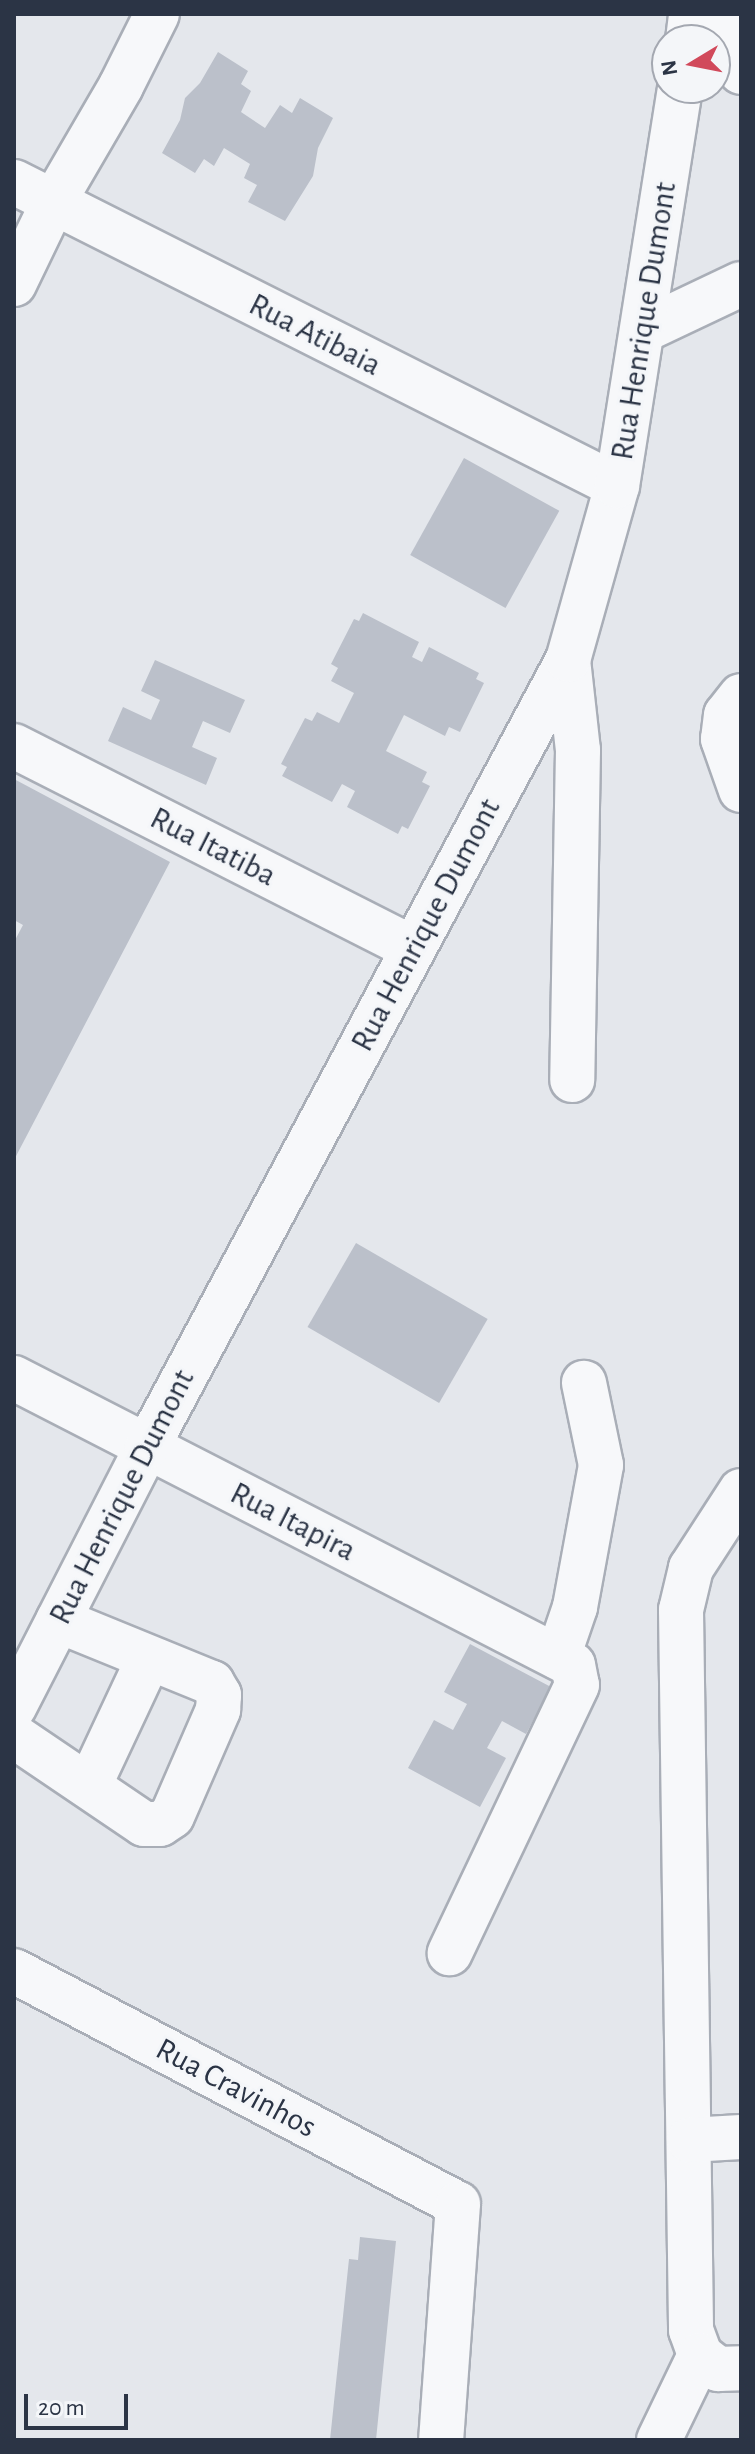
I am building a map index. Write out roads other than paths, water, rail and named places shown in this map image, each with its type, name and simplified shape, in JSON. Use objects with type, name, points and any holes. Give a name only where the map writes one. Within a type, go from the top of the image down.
[{"type":"street","points":[[14,284],[53,203],[121,86],[157,14]]},
{"type":"street","points":[[724,14],[733,59],[741,72]]},
{"type":"street","name":"Rua Henrique Dumont","points":[[14,1707],[147,1447],[568,660],[617,486],[678,104]]},
{"type":"street","name":"Rua Atibaia","points":[[14,182],[617,486]]},
{"type":"street","points":[[644,330],[739,292]]},
{"type":"street","points":[[568,660],[578,750],[572,1080]]},
{"type":"street","points":[[741,696],[726,715],[723,739],[741,790]]},
{"type":"street","name":"Rua Itatiba","points":[[14,746],[413,948]]},
{"type":"street","name":"Rua Itapira","points":[[14,1378],[566,1661]]},
{"type":"street","points":[[450,1953],[577,1685],[566,1661],[601,1465],[584,1383]]},
{"type":"street","points":[[741,1491],[691,1568],[681,1610],[691,2330],[700,2355],[718,2369],[741,2368]]},
{"type":"street","points":[[14,1736],[144,1824],[160,1824],[172,1816],[218,1710],[219,1695],[212,1683],[58,1620]]},
{"type":"street","points":[[89,1786],[149,1658]]},
{"type":"street","name":"Rua Cravinhos","points":[[14,1971],[458,2204],[441,2440]]},
{"type":"street","points":[[689,2140],[741,2137]]},
{"type":"street","points":[[659,2440],[700,2355]]}]
